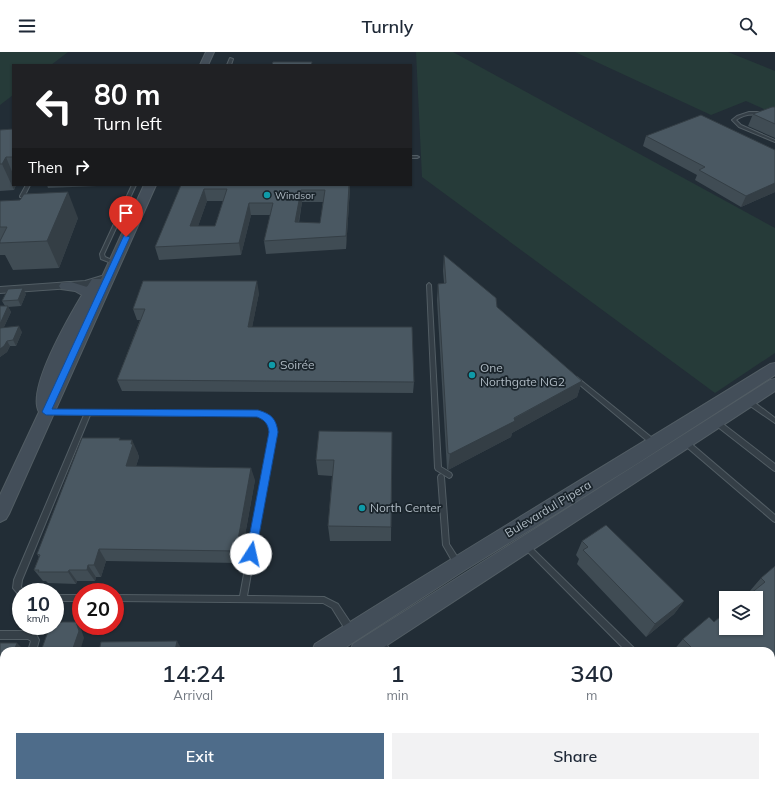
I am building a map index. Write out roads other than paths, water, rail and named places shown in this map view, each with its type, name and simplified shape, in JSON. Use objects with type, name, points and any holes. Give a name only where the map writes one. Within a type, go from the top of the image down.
[{"type":"main road","points":[[204,64],[210,52]]},
{"type":"main road","points":[[0,514],[92,312],[107,273],[150,186]]},
{"type":"main road","points":[[46,412],[43,397],[48,377],[89,294],[107,273]]},
{"type":"main road","points":[[66,286],[80,288],[89,294],[93,305],[92,312]]},
{"type":"main road","name":"Bulevardul Pipera","points":[[328,647],[458,564],[775,368]]},
{"type":"main road","name":"Bulevardul Pipera","points":[[382,645],[525,545],[775,384]]},
{"type":"street","points":[[0,290],[86,284],[107,273]]},
{"type":"lane","points":[[229,64],[231,59]]},
{"type":"lane","points":[[775,118],[765,113],[752,112],[734,120],[740,126],[775,141]]},
{"type":"lane","points":[[412,158],[417,158]]},
{"type":"lane","points":[[22,196],[27,186]]},
{"type":"lane","points":[[107,273],[102,254],[134,186]]},
{"type":"lane","points":[[429,285],[438,468],[445,476],[446,545],[458,564]]},
{"type":"lane","points":[[571,375],[654,444]]},
{"type":"lane","points":[[748,401],[775,421]]},
{"type":"lane","points":[[46,412],[258,414],[267,417],[270,421],[273,432],[243,599]]},
{"type":"lane","points":[[18,583],[88,412]]},
{"type":"lane","points":[[716,422],[775,468]]},
{"type":"lane","points":[[685,442],[775,519]]},
{"type":"lane","points":[[525,545],[627,647]]},
{"type":"lane","points":[[124,598],[324,600],[335,606],[352,632]]},
{"type":"lane","points":[[0,635],[29,635],[35,640],[33,647]]},
{"type":"place","name":"Windsor","points":[[267,195]]},
{"type":"place","name":"Soirée","points":[[272,365]]},
{"type":"place","name":"One Northgate NG2","points":[[472,375]]},
{"type":"place","name":"North Center","points":[[362,508]]}]
